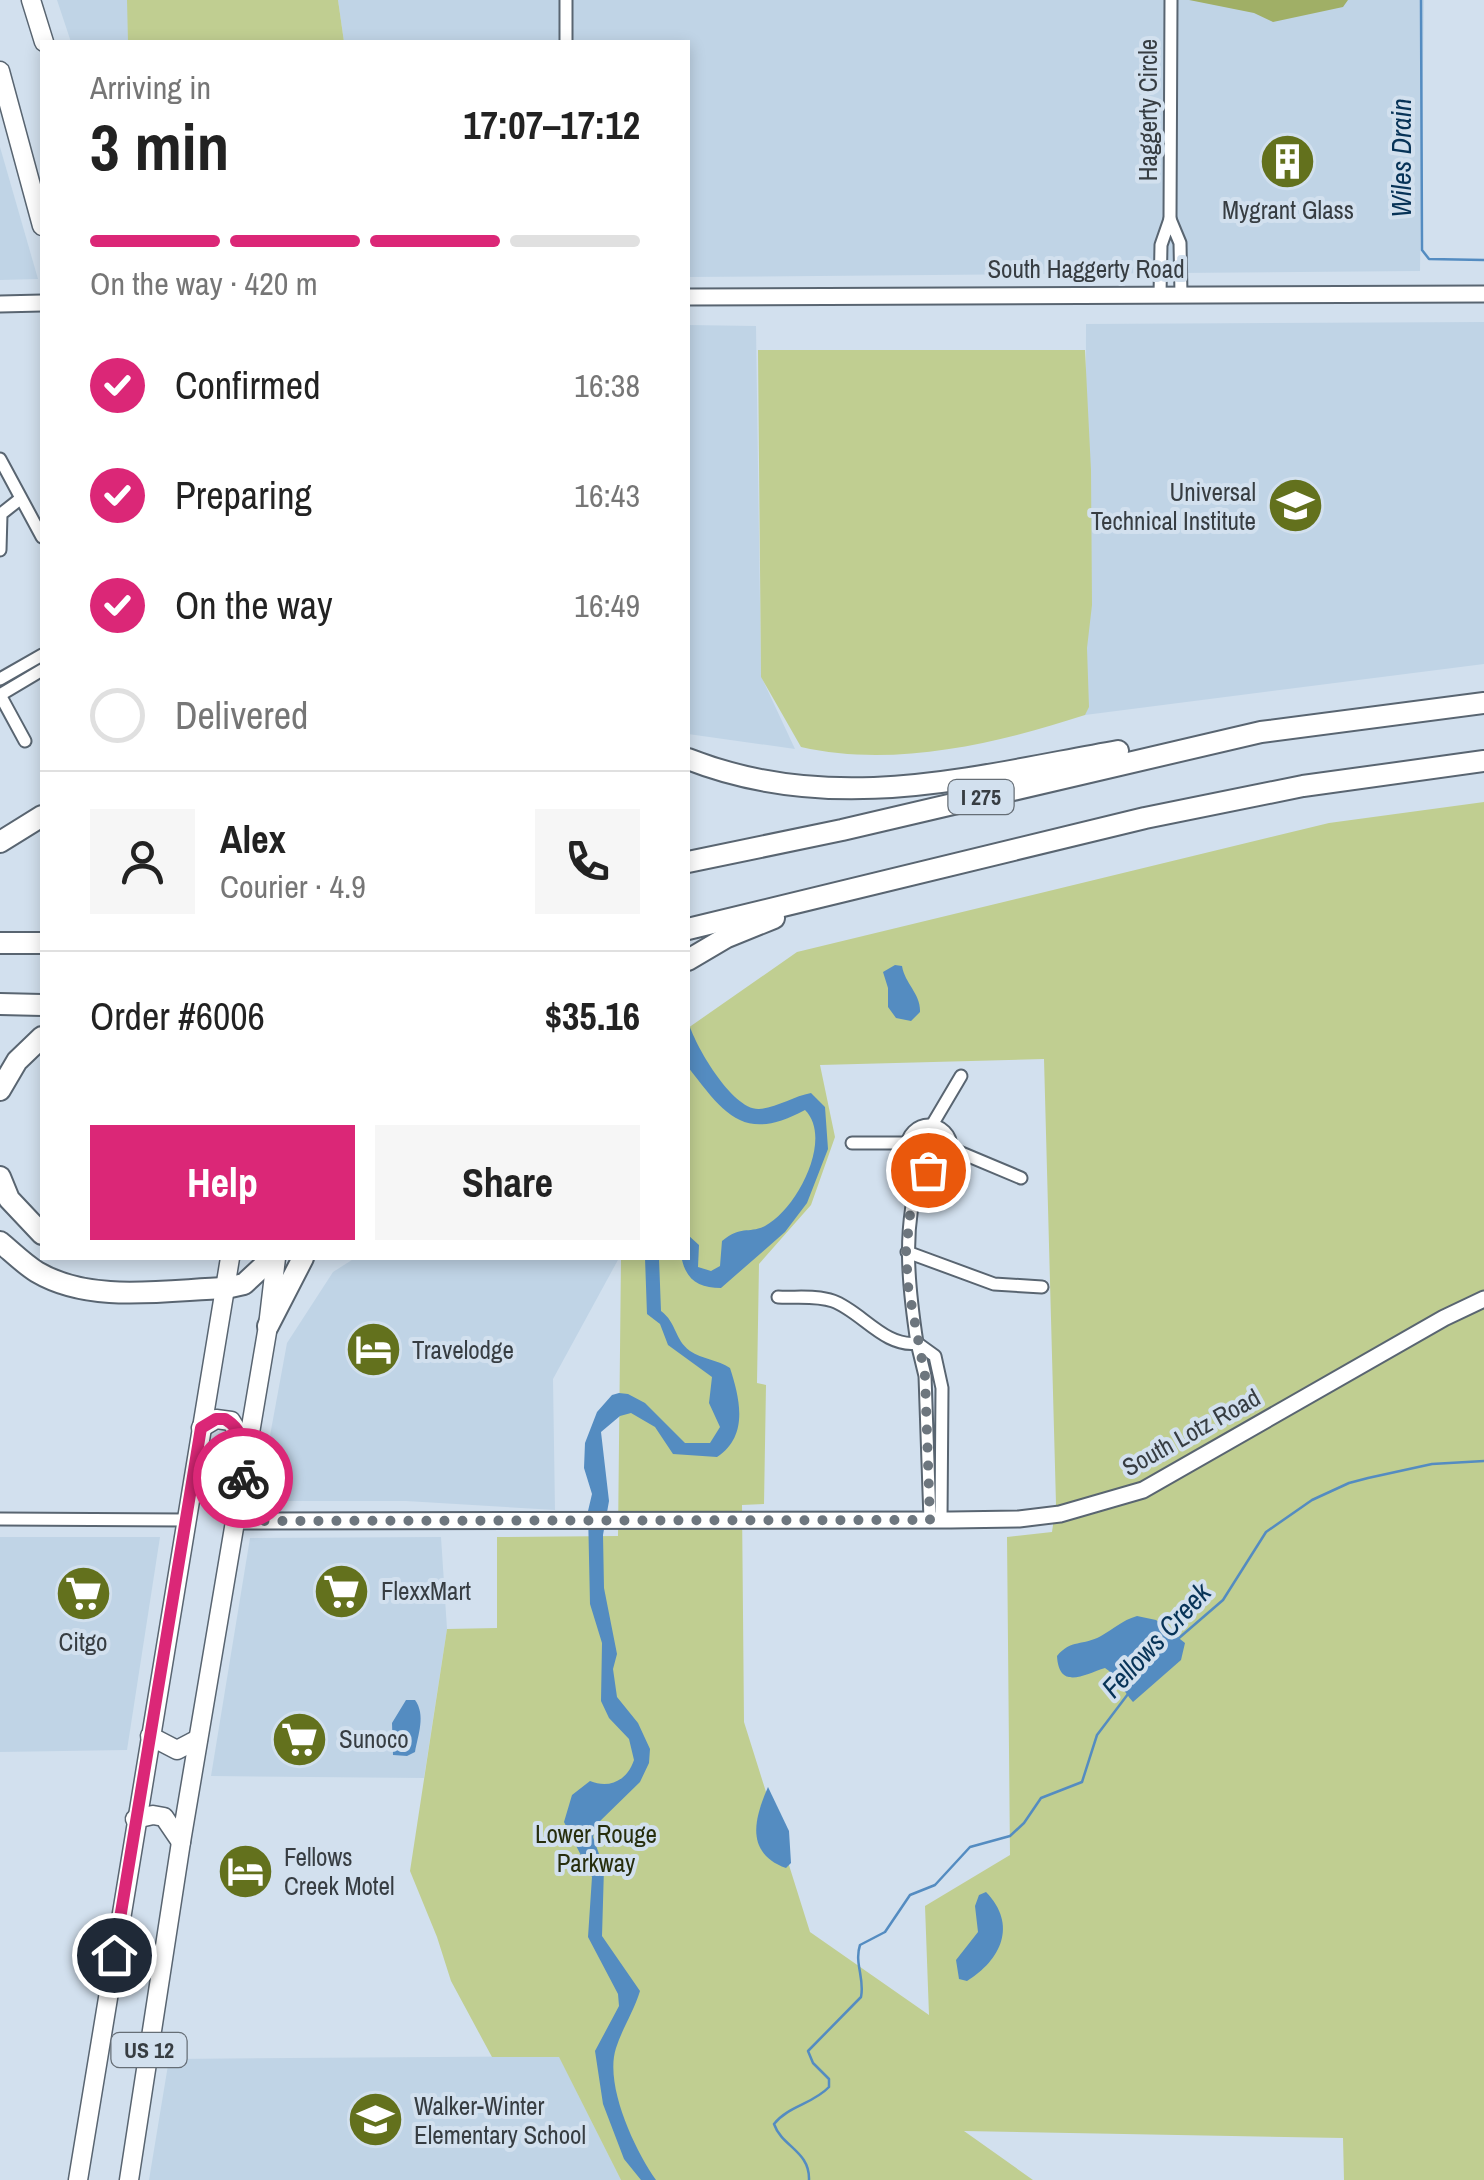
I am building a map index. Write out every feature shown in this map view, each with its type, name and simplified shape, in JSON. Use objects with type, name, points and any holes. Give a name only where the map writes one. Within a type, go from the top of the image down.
[{"type":"highway","name":"I 275","points":[[694,860],[842,830],[1262,732],[1484,703]]},
{"type":"highway","points":[[690,761],[752,780],[804,788],[888,790],[1202,736],[1262,732]]},
{"type":"highway","points":[[690,929],[717,931],[773,918],[1006,859],[1145,818],[1303,786],[1484,761]]},
{"type":"highway","points":[[0,842],[40,817]]},
{"type":"highway","points":[[690,958],[717,931]]},
{"type":"highway","points":[[0,943],[40,943]]},
{"type":"highway","points":[[0,1004],[40,1005]]},
{"type":"highway","points":[[0,1090],[17,1061],[40,1039]]},
{"type":"highway","points":[[0,1177],[10,1199],[40,1232]]},
{"type":"highway","points":[[0,1242],[38,1272],[78,1288],[113,1291],[226,1288],[244,1284],[272,1260]]},
{"type":"highway","points":[[268,1326],[302,1260]]},
{"type":"main road","points":[[26,1],[43,40]]},
{"type":"main road","points":[[0,71],[40,219]]},
{"type":"main road","name":"US 12","points":[[78,2180],[230,1260]]},
{"type":"main road","name":"US 12","points":[[129,2180],[268,1326],[274,1260]]},
{"type":"main road","points":[[201,1428],[216,1419],[230,1421],[248,1449]]},
{"type":"main road","points":[[150,1736],[177,1750],[198,1739]]},
{"type":"main road","points":[[135,1819],[153,1814],[164,1818],[181,1842]]},
{"type":"street","points":[[566,0],[566,40]]},
{"type":"street","name":"Haggerty Circle","points":[[1160,294],[1161,245],[1170,219],[1170,0]]},
{"type":"street","name":"Haggerty Circle","points":[[1170,219],[1180,243],[1181,294]]},
{"type":"street","name":"South Haggerty Road","points":[[690,297],[1484,294]]},
{"type":"street","points":[[0,304],[40,303]]},
{"type":"street","points":[[0,460],[40,534]]},
{"type":"street","points":[[0,550],[1,514],[20,499]]},
{"type":"street","points":[[0,679],[40,656]]},
{"type":"street","points":[[24,740],[0,695],[40,671]]},
{"type":"street","points":[[932,1124],[949,1136],[952,1149],[941,1166],[921,1168],[909,1158],[907,1143],[919,1127],[932,1124],[961,1076]]},
{"type":"street","points":[[852,1143],[907,1143]]},
{"type":"street","points":[[952,1149],[1021,1178]]},
{"type":"street","points":[[917,1343],[906,1252],[912,1196],[921,1168]]},
{"type":"street","points":[[906,1252],[994,1284],[1042,1287]]},
{"type":"street","points":[[778,1297],[833,1301],[891,1338],[931,1350],[940,1370],[936,1520]]},
{"type":"street","name":"South Lotz Road","points":[[236,1521],[1040,1517],[1091,1507],[1143,1490],[1484,1299]]},
{"type":"street","points":[[0,1519],[186,1520]]},
{"type":"shaded area","points":[[57,0],[128,0],[128,40],[70,40]]},
{"type":"shaded area","points":[[338,0],[1424,0],[1420,271],[690,277],[690,40],[344,40]]},
{"type":"shaded area","points":[[0,147],[38,279],[0,280]]},
{"type":"shaded area","points":[[1484,322],[1484,664],[1085,715],[1086,324]]},
{"type":"shaded area","points":[[690,325],[756,326],[761,676],[795,749],[690,734]]},
{"type":"shaded area","points":[[352,1260],[618,1260],[553,1379],[555,1510],[406,1501],[258,1501],[287,1343],[333,1272]]},
{"type":"shaded area","points":[[0,1537],[160,1537],[127,1750],[0,1752]]},
{"type":"shaded area","points":[[441,1537],[447,1629],[424,1778],[211,1776],[250,1538]]},
{"type":"shaded area","name":"Walker-Winter Elementary School","points":[[559,2056],[621,2180],[149,2180],[169,2059]]},
{"type":"green space","points":[[127,0],[338,0],[344,40],[128,40]]},
{"type":"green space","points":[[1189,0],[1348,0],[1343,7],[1273,22],[1254,13]]},
{"type":"green space","points":[[758,350],[1085,350],[1092,605],[1087,648],[1089,707],[1085,715],[944,750],[872,755],[801,747],[761,677]]},
{"type":"green space","name":"Lower Rouge Parkway","points":[[1484,802],[1484,2180],[1344,2180],[1343,2138],[964,2131],[1033,2180],[621,2180],[559,2057],[492,2057],[451,1981],[410,1871],[447,1629],[497,1628],[497,1537],[618,1536],[621,1260],[690,1260],[690,1027],[797,952],[1329,823]],"holes":[[[1044,1059],[1056,1504],[1052,1532],[1007,1537],[1010,1855],[925,1906],[929,2015],[810,1932],[744,1722],[742,1505],[764,1504],[766,1385],[757,1383],[759,1264],[811,1205],[835,1137],[820,1065]]]},
{"type":"water","points":[[895,965],[902,966],[918,1000],[920,1012],[911,1021],[896,1018],[888,1007],[883,972]]},
{"type":"water","points":[[690,1026],[726,1088],[748,1106],[765,1108],[811,1093],[825,1107],[828,1149],[807,1203],[785,1232],[721,1288],[701,1285],[687,1273],[682,1260],[690,1260],[690,1237],[699,1245],[698,1267],[711,1271],[720,1266],[722,1241],[734,1233],[765,1226],[788,1205],[808,1173],[815,1138],[813,1123],[805,1110],[784,1120],[751,1124],[713,1099],[690,1070]]},
{"type":"water","points":[[645,1260],[659,1260],[661,1311],[690,1351],[730,1368],[739,1416],[734,1439],[717,1457],[673,1454],[655,1427],[631,1413],[620,1416],[601,1432],[609,1501],[603,1535],[604,1588],[617,1654],[613,1669],[617,1697],[638,1723],[650,1749],[649,1763],[640,1782],[597,1824],[593,1837],[604,1868],[602,1936],[640,1991],[616,2048],[614,2080],[631,2135],[656,2180],[641,2180],[624,2159],[603,2104],[595,2051],[619,2006],[618,1994],[588,1937],[592,1877],[564,1822],[572,1795],[590,1781],[616,1781],[627,1773],[634,1760],[629,1739],[609,1718],[601,1701],[602,1643],[590,1604],[588,1511],[592,1494],[584,1468],[585,1443],[597,1412],[612,1395],[628,1394],[645,1403],[685,1443],[710,1443],[720,1427],[709,1403],[712,1377],[668,1345],[660,1324],[647,1314]]},
{"type":"water","points":[[1137,1616],[1156,1620],[1185,1643],[1181,1660],[1133,1702],[1105,1668],[1074,1677],[1063,1673],[1057,1656],[1062,1651],[1095,1639]]},
{"type":"water","points":[[406,1700],[415,1700],[420,1712],[415,1752],[393,1755],[392,1723]]},
{"type":"water","points":[[768,1787],[789,1831],[791,1863],[786,1868],[764,1854],[756,1834]]},
{"type":"water","points":[[986,1892],[1001,1917],[1001,1941],[989,1963],[967,1981],[959,1979],[956,1960],[978,1932],[975,1906],[979,1895]]},
{"type":"waterway","name":"Wiles Drain","points":[[1421,0],[1422,250],[1429,259],[1484,260]]},
{"type":"waterway","name":"Fellows Creek","points":[[1179,1638],[1223,1600],[1266,1532],[1312,1500],[1368,1478],[1432,1464],[1484,1461]]},
{"type":"waterway","name":"Fellows Creek","points":[[809,2180],[805,2162],[774,2124],[829,2087],[829,2079],[813,2063],[808,2051],[861,1997],[860,1945],[885,1932],[910,1895],[935,1885],[970,1847],[1010,1836],[1041,1798],[1082,1782],[1097,1735],[1128,1694]]},
{"type":"way so far","points":[[243,1478],[236,1521],[930,1520],[925,1376],[908,1286],[906,1252],[912,1196],[921,1168],[928,1170]]},
{"type":"place","name":"Mygrant Glass","points":[[1288,161]]},
{"type":"place","name":"Universal Technical Institute","points":[[1295,506]]},
{"type":"place","name":"Travelodge","points":[[373,1350]]},
{"type":"place","name":"FlexxMart","points":[[342,1591]]},
{"type":"place","name":"Citgo","points":[[83,1593]]},
{"type":"place","name":"Sunoco","points":[[300,1739]]},
{"type":"place","name":"Fellows Creek Motel","points":[[245,1871]]},
{"type":"place","name":"Walker-Winter Elementary School","points":[[375,2120]]},
{"type":"route","points":[[114,1955],[201,1428],[216,1419],[230,1421],[248,1449],[243,1478]]}]
